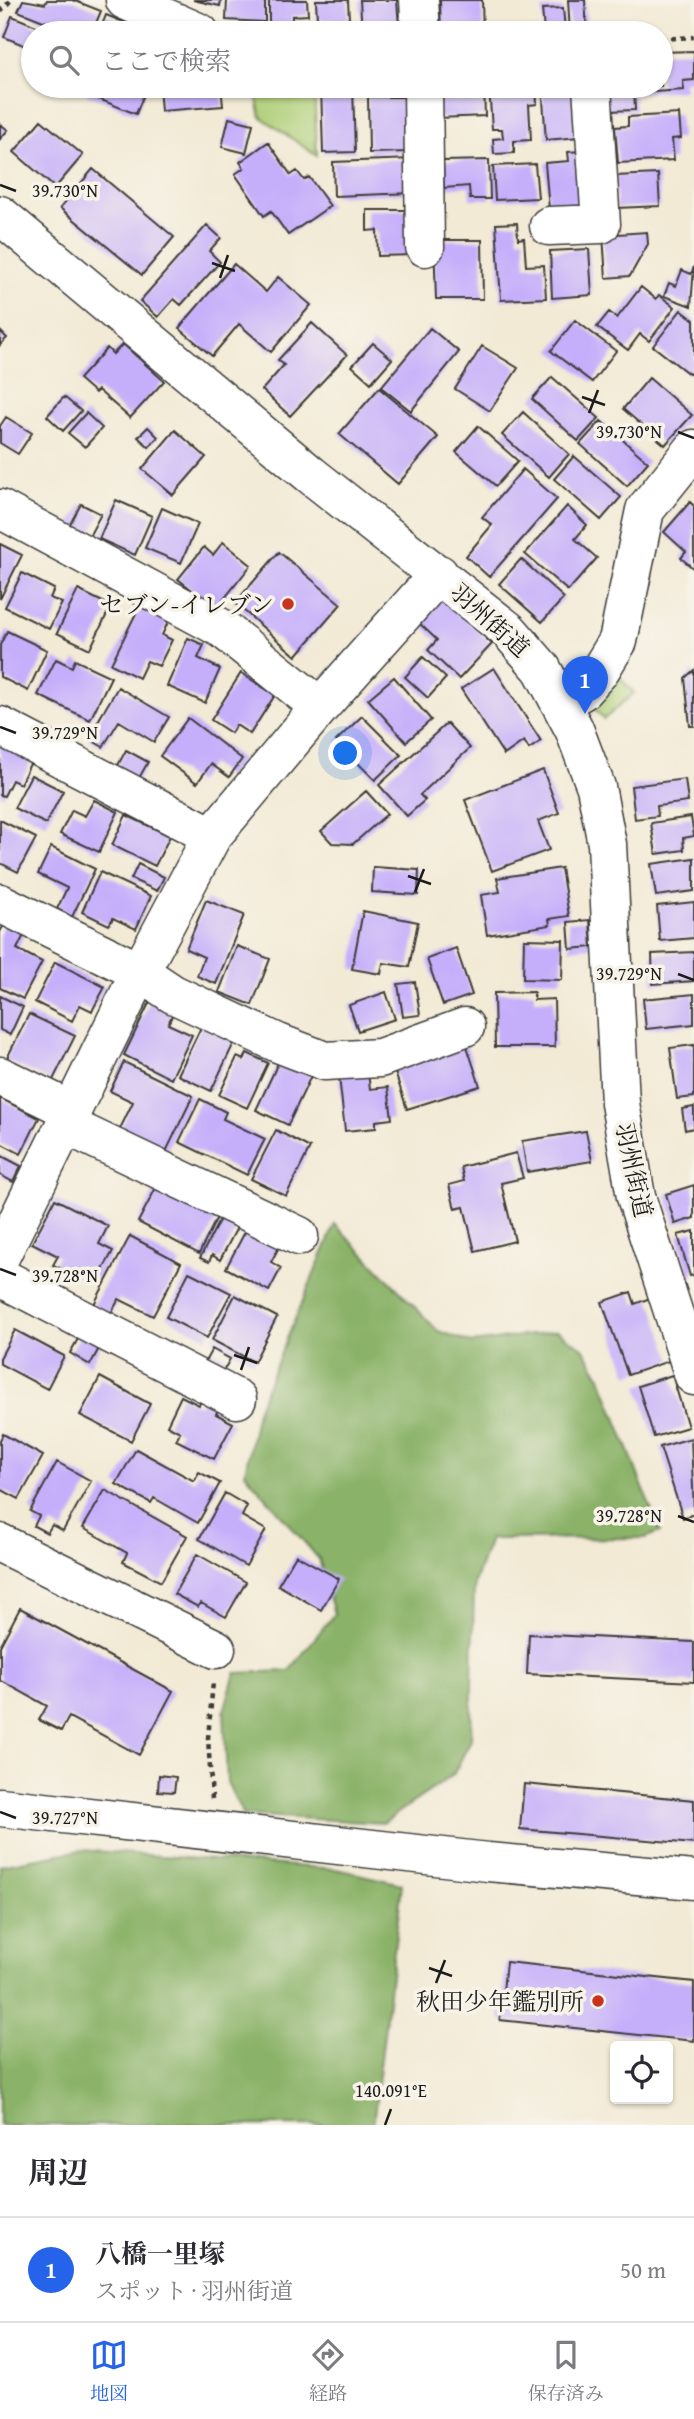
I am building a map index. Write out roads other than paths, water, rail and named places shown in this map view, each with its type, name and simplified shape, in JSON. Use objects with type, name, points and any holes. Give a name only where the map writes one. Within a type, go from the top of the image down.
[{"type":"street","points":[[125,0],[173,21]]},
{"type":"street","points":[[419,0],[421,21]]},
{"type":"street","points":[[423,98],[425,247]]},
{"type":"street","points":[[549,226],[601,224],[593,98]]},
{"type":"street","name":"羽州街道","points":[[0,215],[301,466],[509,631],[542,670],[563,704],[596,787],[607,844],[620,1102],[636,1197],[687,1329],[694,1376]]},
{"type":"street","points":[[563,704],[582,691],[599,672],[618,641],[645,510],[694,449]]},
{"type":"street","points":[[0,509],[223,629],[320,707]]},
{"type":"street","points":[[0,1258],[140,972],[212,836],[320,707],[439,574]]},
{"type":"street","points":[[0,726],[212,836]]},
{"type":"street","points":[[0,903],[140,972],[173,994],[278,1043],[326,1061],[380,1058],[465,1027]]},
{"type":"street","points":[[0,1076],[69,1118],[299,1236]]},
{"type":"street","points":[[0,1277],[237,1399]]},
{"type":"street","points":[[0,1543],[216,1649]]},
{"type":"street","points":[[0,1807],[488,1862],[694,1880]]},
{"type":"place","name":"セブン-イレブン","points":[[288,604]]},
{"type":"place","name":"八橋一里塚","points":[[585,714]]},
{"type":"place","name":"秋田少年鑑別所","points":[[598,2001]]}]
